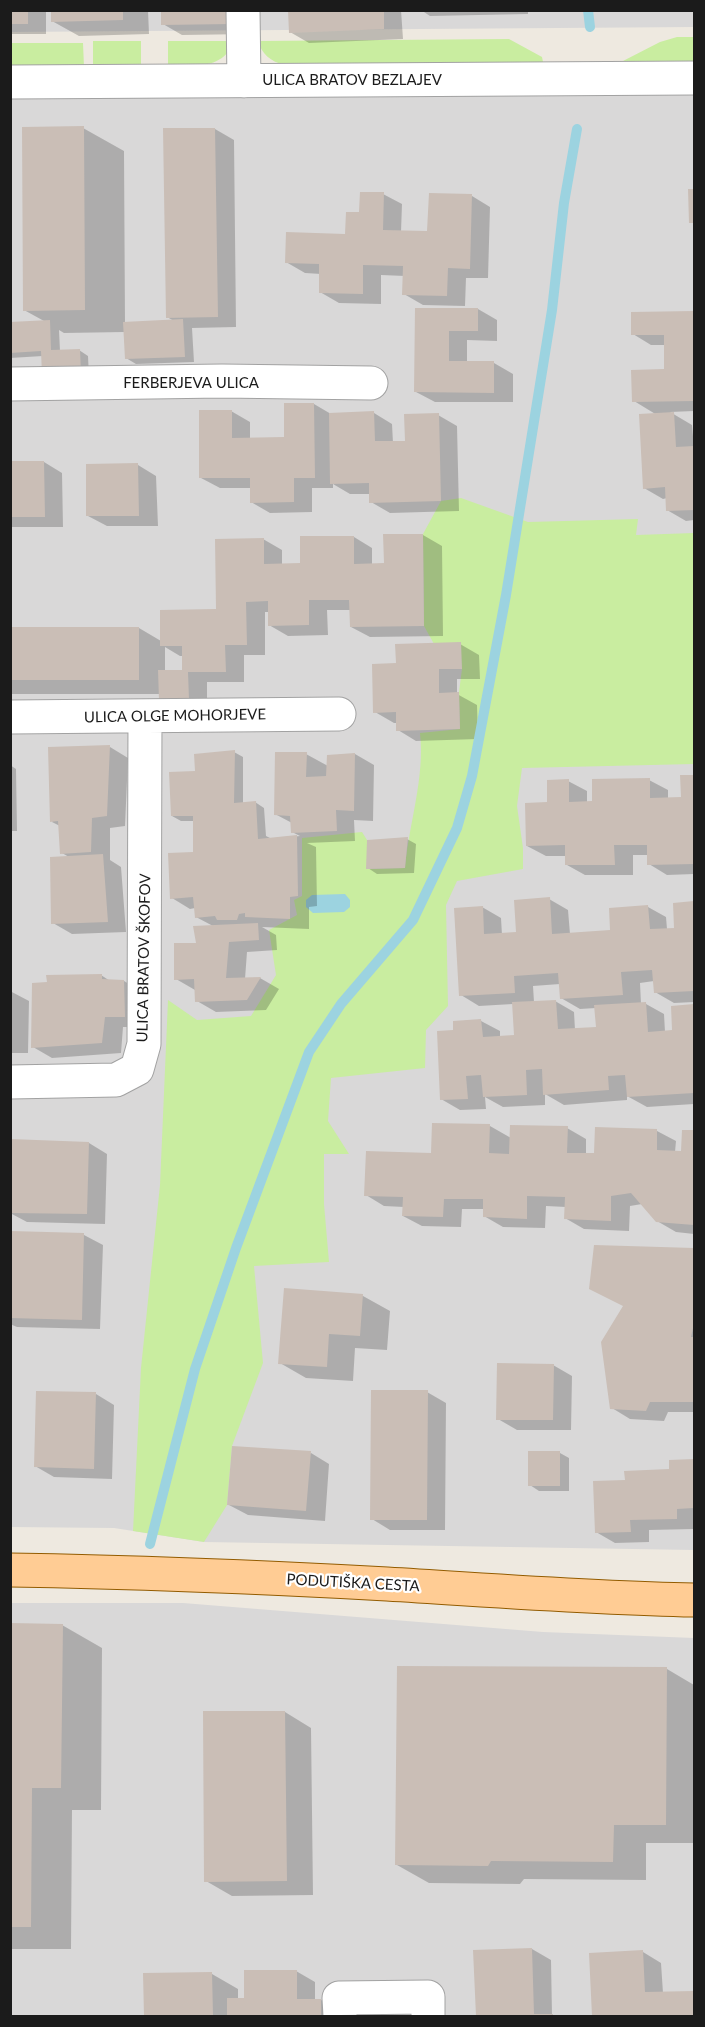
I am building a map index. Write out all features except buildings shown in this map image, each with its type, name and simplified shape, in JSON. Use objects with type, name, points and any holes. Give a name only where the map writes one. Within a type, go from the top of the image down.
[{"type":"main road","name":"PODUTIŠKA CESTA","points":[[10,1570],[239,1576],[694,1600]]},
{"type":"street","points":[[243,10],[244,81]]},
{"type":"street","name":"ULICA BRATOV BEZLAJEV","points":[[10,82],[694,78]]},
{"type":"street","name":"FERBERJEVA ULICA","points":[[10,384],[212,381],[371,383]]},
{"type":"street","name":"ULICA OLGE MOHORJEVE","points":[[10,717],[339,714]]},
{"type":"street","name":"ULICA BRATOV ŠKOFOV","points":[[10,1082],[116,1080],[137,1069],[144,1044],[145,716]]},
{"type":"street","points":[[340,2016],[339,1998],[428,1997],[428,2016]]},
{"type":"shaded area","points":[[694,10],[694,27],[11,32],[10,11]]},
{"type":"shaded area","points":[[694,91],[694,1550],[204,1542],[114,1528],[11,1527],[10,97]]},
{"type":"shaded area","points":[[11,1603],[183,1603],[543,1632],[694,1638],[694,2016],[11,2016]]},
{"type":"green space","points":[[677,37],[694,37],[694,61],[623,61],[660,42]]},
{"type":"green space","points":[[509,39],[542,57],[543,62],[284,65],[267,56],[258,41]]},
{"type":"green space","points":[[93,41],[141,41],[141,65],[93,67]]},
{"type":"green space","points":[[168,41],[235,41],[229,51],[215,62],[198,65],[168,65]]},
{"type":"green space","points":[[11,43],[83,43],[84,67],[11,66]]},
{"type":"green space","points":[[461,498],[528,522],[638,519],[636,535],[694,533],[694,764],[522,768],[517,806],[523,848],[523,869],[457,881],[446,905],[448,1006],[426,1030],[425,1068],[331,1078],[328,1121],[349,1154],[324,1154],[324,1204],[329,1262],[254,1266],[263,1363],[232,1446],[227,1505],[204,1542],[133,1531],[141,1368],[160,1185],[168,1000],[197,1020],[251,1016],[276,975],[269,930],[297,915],[294,900],[302,896],[302,838],[362,832],[367,840],[367,869],[405,868],[419,784],[420,733],[460,729],[459,692],[462,669],[434,644],[424,626],[423,534],[441,501]]},
{"type":"water","points":[[345,894],[350,900],[350,907],[344,912],[313,913],[306,907],[306,900],[312,895]]},
{"type":"waterway","points":[[588,10],[590,27]]},
{"type":"waterway","points":[[150,1544],[195,1369],[236,1248],[309,1052],[341,1004],[413,920],[457,828],[472,776],[506,595],[552,310],[564,203],[577,129]]}]
